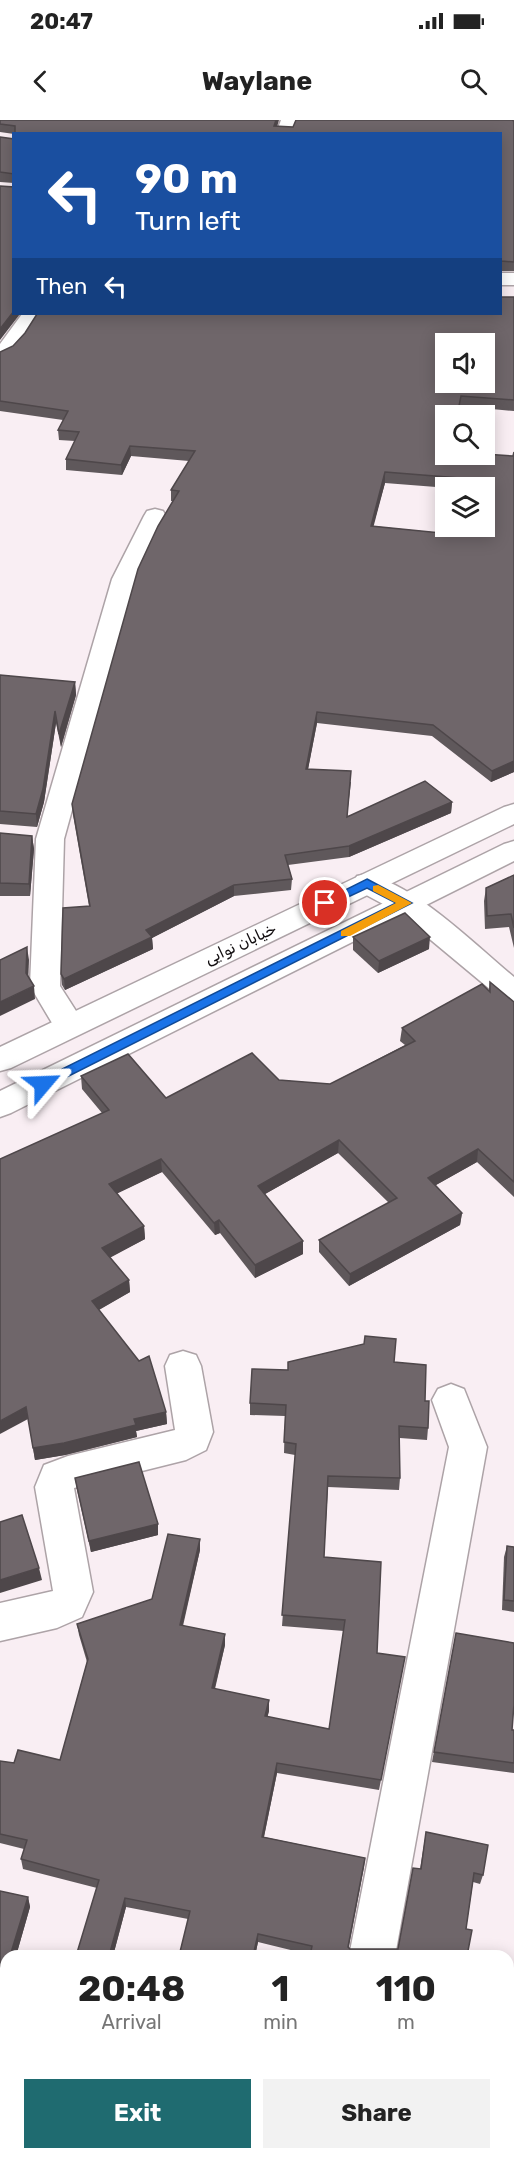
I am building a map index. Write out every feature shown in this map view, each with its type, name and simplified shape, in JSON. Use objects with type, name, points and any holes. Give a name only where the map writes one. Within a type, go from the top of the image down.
[{"type":"street","points":[[0,355],[13,342],[30,315]]},
{"type":"street","points":[[69,1025],[45,986],[50,839],[124,579],[155,516]]},
{"type":"street","name":"خیابان نوایی","points":[[0,1060],[514,813]]},
{"type":"street","points":[[20,837],[50,839]]},
{"type":"street","points":[[0,1105],[514,850]]},
{"type":"street","points":[[367,883],[406,903],[514,993]]},
{"type":"street","points":[[0,1622],[57,1609],[68,1604],[73,1592],[54,1487],[58,1477],[186,1444],[193,1439],[194,1432],[183,1366]]},
{"type":"street","points":[[373,1950],[468,1447],[451,1400]]},
{"type":"building","points":[[0,120],[276,120],[274,126],[293,127],[296,120],[512,120],[514,121],[514,262],[502,261],[502,132],[15,132],[15,126],[0,124]]},
{"type":"building","points":[[0,137],[12,139],[12,174],[0,172]]},
{"type":"building","points":[[0,186],[12,187],[12,314],[0,329]]},
{"type":"building","points":[[502,297],[514,297],[514,400],[461,396],[459,405],[435,405],[435,465],[495,465],[495,455],[513,456],[514,452],[514,761],[492,771],[433,725],[317,712],[306,769],[351,771],[347,817],[425,781],[452,802],[349,846],[285,855],[292,879],[234,885],[146,930],[152,937],[64,979],[61,974],[63,908],[90,906],[72,804],[138,569],[158,526],[179,491],[171,490],[195,451],[130,446],[121,465],[66,459],[79,432],[58,430],[68,411],[0,401],[0,352],[13,346],[36,315],[502,315]]},
{"type":"building","points":[[0,675],[75,682],[59,734],[55,711],[43,789],[36,814],[0,811]]},
{"type":"building","points":[[0,833],[32,836],[29,884],[0,883]]},
{"type":"building","points":[[514,875],[514,928],[511,914],[487,916],[486,888]]},
{"type":"building","points":[[405,913],[430,937],[379,961],[353,937]]},
{"type":"building","points":[[27,947],[26,973],[34,986],[0,1002],[0,960]]},
{"type":"building","points":[[490,982],[514,1002],[514,1182],[478,1149],[428,1178],[462,1213],[350,1274],[319,1240],[397,1198],[339,1140],[258,1186],[303,1241],[255,1265],[219,1220],[214,1223],[161,1159],[109,1184],[144,1226],[102,1248],[129,1280],[92,1301],[139,1361],[149,1356],[166,1412],[134,1419],[136,1425],[64,1443],[33,1448],[26,1407],[0,1421],[0,1159],[109,1110],[81,1076],[128,1054],[166,1098],[252,1053],[279,1080],[330,1084],[415,1041],[402,1028],[482,984],[490,992]]},
{"type":"building","points":[[365,1336],[396,1339],[394,1362],[426,1365],[425,1401],[429,1401],[428,1428],[399,1426],[400,1478],[328,1476],[324,1557],[381,1562],[377,1653],[405,1657],[381,1780],[277,1763],[262,1837],[365,1858],[348,1947],[350,1949],[398,1949],[413,1868],[421,1869],[426,1832],[488,1845],[483,1875],[474,1873],[466,1929],[472,1930],[468,1950],[311,1950],[312,1946],[258,1934],[254,1950],[180,1950],[190,1911],[125,1898],[111,1950],[78,1950],[99,1880],[21,1859],[27,1840],[0,1834],[0,1761],[14,1763],[18,1750],[60,1760],[88,1659],[77,1624],[152,1599],[168,1534],[200,1539],[180,1625],[225,1634],[212,1688],[269,1700],[265,1716],[329,1729],[345,1620],[282,1615],[296,1444],[284,1442],[286,1405],[250,1403],[252,1369],[288,1370],[288,1362],[364,1344]]},
{"type":"building","points":[[139,1462],[158,1524],[89,1541],[75,1478]]},
{"type":"building","points":[[22,1515],[39,1568],[0,1580],[0,1522]]},
{"type":"building","points":[[507,1546],[514,1547],[514,1601],[504,1600]]},
{"type":"building","points":[[456,1633],[514,1643],[512,1730],[514,1730],[514,1763],[434,1752]]},
{"type":"building","points":[[0,1891],[28,1897],[12,1950],[0,1950]]},
{"type":"slow traffic","points":[[345,934],[406,903],[378,888]]},
{"type":"route","points":[[43,1084],[406,903],[367,883],[325,903]]}]
